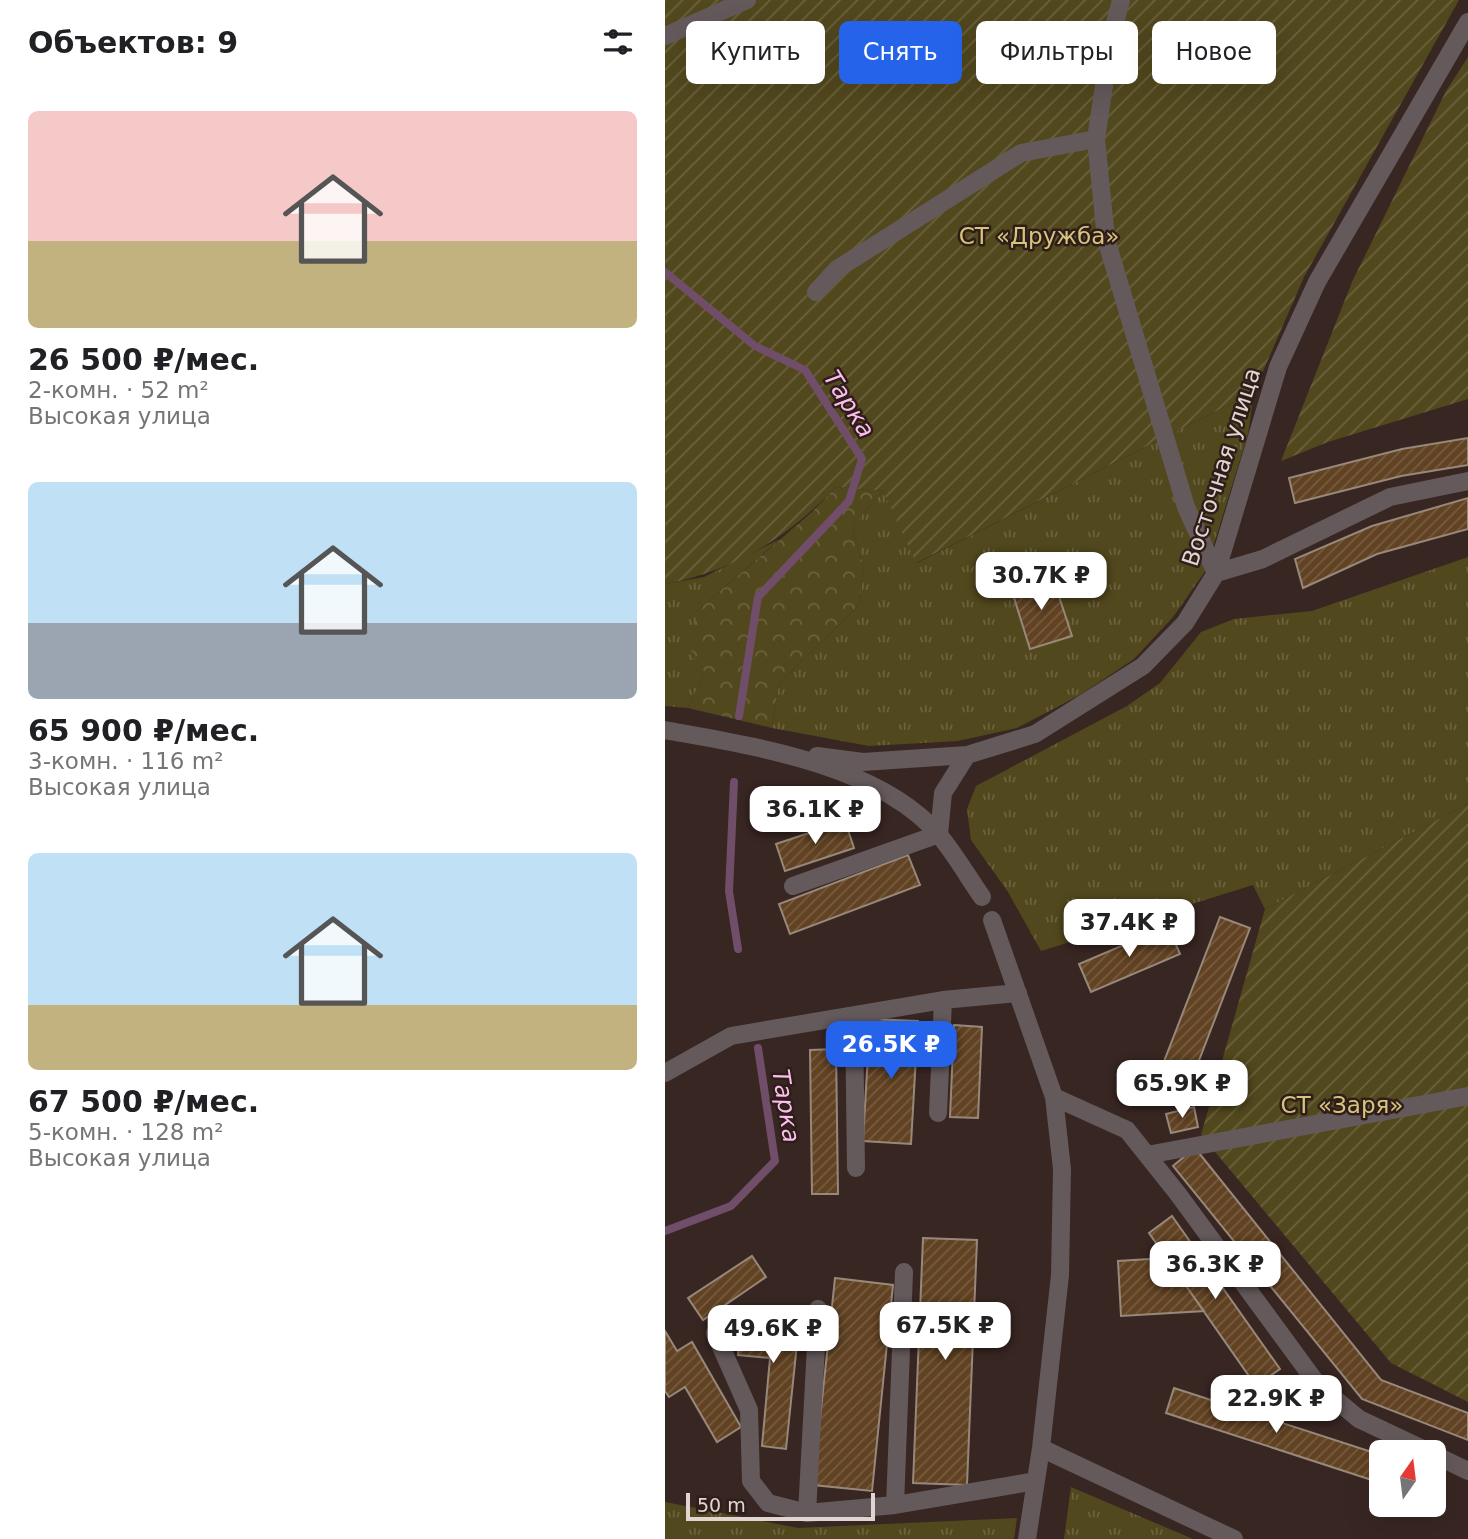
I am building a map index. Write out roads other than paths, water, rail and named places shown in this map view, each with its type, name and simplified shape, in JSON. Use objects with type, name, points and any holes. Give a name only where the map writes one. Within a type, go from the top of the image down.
[{"type":"street","points":[[665,36],[747,0]]},
{"type":"street","points":[[1121,0],[1111,39],[1096,139],[1106,239],[1186,507],[1216,573],[1263,559],[1390,496],[1468,481]]},
{"type":"street","name":"Восточная улица","points":[[784,752],[863,762],[967,755],[1035,734],[1143,666],[1185,623],[1216,573],[1278,367],[1317,282],[1468,22]]},
{"type":"street","points":[[816,292],[837,269],[1021,153],[1096,139]]},
{"type":"street","points":[[665,730],[784,752],[826,766],[902,803],[939,834],[982,897]]},
{"type":"street","points":[[939,834],[943,793],[967,755]]},
{"type":"street","points":[[793,886],[939,834]]},
{"type":"street","points":[[992,920],[1054,1097],[1062,1169],[1060,1275],[1041,1448],[1027,1539]]},
{"type":"street","points":[[665,1073],[731,1036],[943,1000],[1018,993]]},
{"type":"street","points":[[938,1113],[943,1000]]},
{"type":"street","points":[[854,1016],[856,1168]]},
{"type":"street","points":[[1147,1155],[1468,1096]]},
{"type":"street","points":[[1054,1097],[1127,1130],[1318,1385],[1359,1419],[1403,1440]]},
{"type":"street","points":[[895,1505],[904,1272]]},
{"type":"street","points":[[807,1513],[818,1309]]},
{"type":"street","points":[[715,1333],[750,1410],[751,1481],[768,1503],[807,1513],[895,1505],[1036,1481]]},
{"type":"street","points":[[1041,1448],[1234,1539]]},
{"type":"street","points":[[1446,1460],[1468,1471]]},
{"type":"waterway","name":"Тарка","points":[[665,272],[755,346],[805,370],[862,459],[849,501],[758,597],[739,716]]},
{"type":"waterway","name":"Тарка","points":[[734,782],[729,891],[738,949]]},
{"type":"waterway","name":"Тарка","points":[[665,1231],[731,1206],[775,1161],[758,1048]]},
{"type":"park label","name":"СТ «Дружба»","points":[[1039,236]]},
{"type":"park label","name":"СТ «Заря»","points":[[1342,1105]]}]
